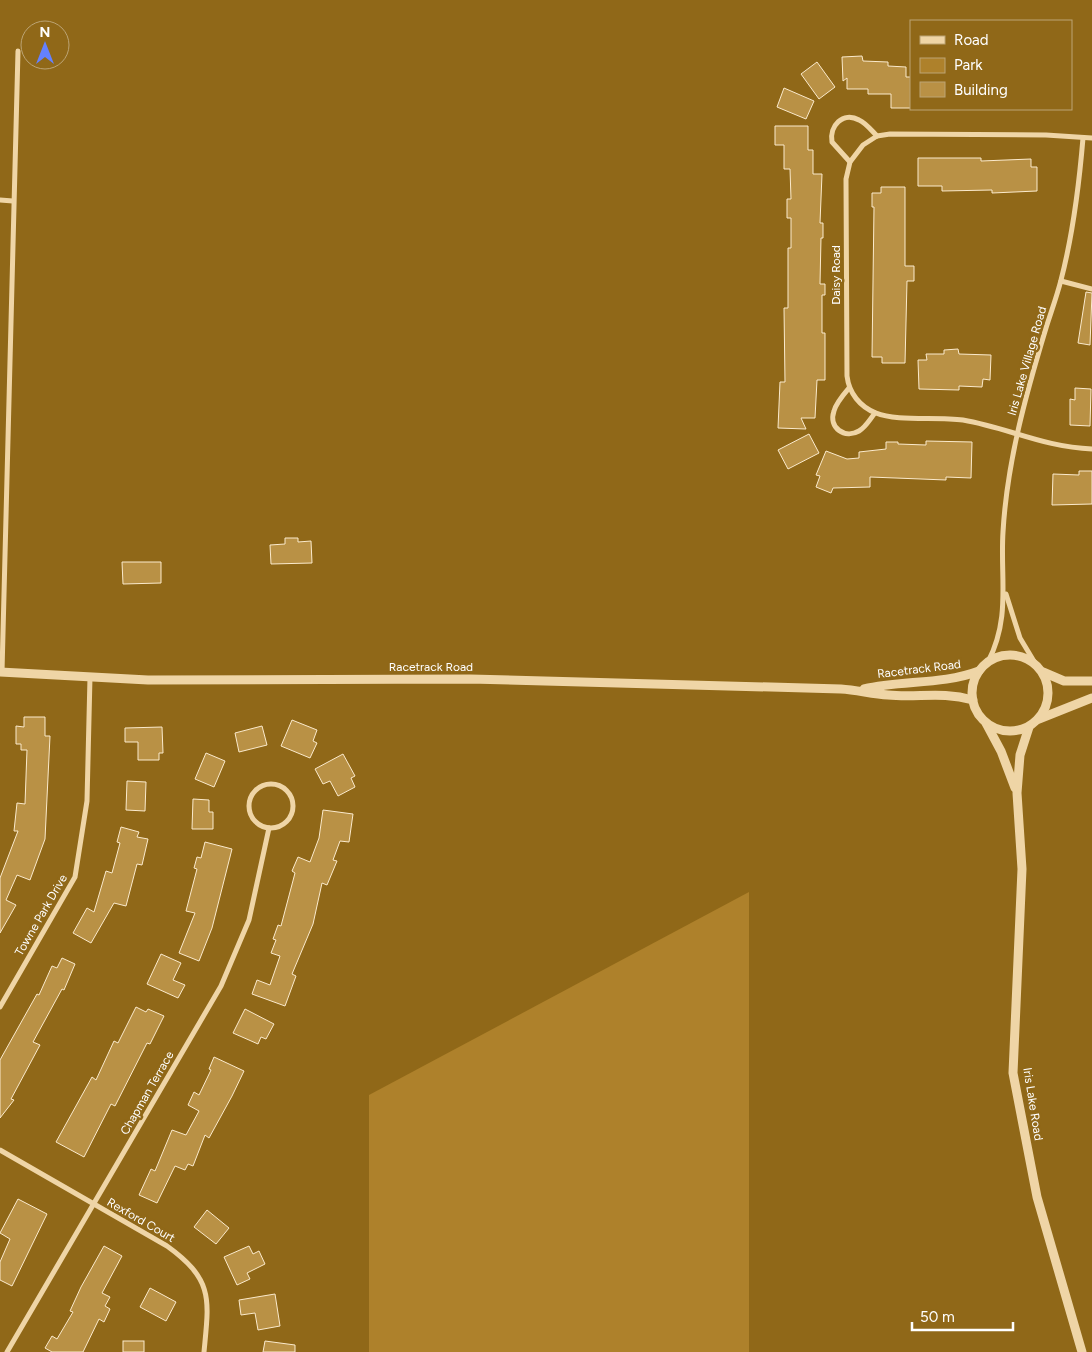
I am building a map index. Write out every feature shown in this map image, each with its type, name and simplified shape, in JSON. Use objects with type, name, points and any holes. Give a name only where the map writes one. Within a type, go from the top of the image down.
[{"type":"street","points":[[1,672],[18,51]]},
{"type":"street","points":[[877,136],[855,118],[846,118],[838,122],[832,131],[832,142],[850,162],[863,145],[877,136],[890,134],[1092,138]]},
{"type":"street","name":"Iris Lake Village Road","points":[[988,662],[998,643],[1005,591],[1003,533],[1006,491],[1016,434],[1061,281],[1074,222],[1083,138]]},
{"type":"street","name":"Daisy Road","points":[[849,388],[847,376],[846,219],[847,172],[850,162]]},
{"type":"street","points":[[0,200],[13,201]]},
{"type":"street","points":[[1061,281],[1092,289]]},
{"type":"street","points":[[875,413],[858,431],[848,434],[838,430],[833,423],[834,412],[849,388],[856,400],[875,413],[890,416],[951,418],[982,424],[1055,446],[1092,449]]},
{"type":"street","name":"Iris Lake Village Road","points":[[1005,591],[1020,638],[1035,663]]},
{"type":"street","points":[[1039,719],[1046,708],[1049,696],[1048,684],[1043,672],[1035,663],[1024,656],[1011,654],[999,656],[988,662],[979,671],[974,680],[972,700],[986,723],[1007,731],[1029,727],[1039,719],[1092,698]]},
{"type":"street","name":"Racetrack Road","points":[[861,690],[888,683],[942,680],[979,671]]},
{"type":"street","name":"Racetrack Road","points":[[1,672],[148,680],[470,679],[861,690],[888,696],[952,694],[972,700]]},
{"type":"street","points":[[1043,672],[1064,681],[1092,680]]},
{"type":"street","name":"Towne Park Drive","points":[[0,1007],[75,877],[87,801],[90,677]]},
{"type":"street","name":"Iris Lake Road","points":[[986,723],[1001,751],[1017,793]]},
{"type":"street","name":"Iris Lake Road","points":[[1029,727],[1020,755],[1017,793],[1022,870],[1013,1074],[1036,1197],[1082,1352]]},
{"type":"street","points":[[273,785],[286,790],[290,795],[293,808],[288,821],[276,828],[269,828],[256,822],[249,808],[250,800],[259,788],[273,785]]},
{"type":"street","name":"Chapman Terrace","points":[[7,1352],[221,986],[249,920],[269,828]]},
{"type":"street","name":"Rexford Court","points":[[0,1150],[167,1246],[188,1261],[201,1280],[208,1302],[204,1352]]},
{"type":"green space","points":[[749,892],[749,1352],[369,1352],[369,1095]]},
{"type":"building","points":[[862,56],[863,61],[888,62],[888,66],[906,67],[906,77],[910,77],[910,108],[891,108],[891,94],[868,94],[868,89],[847,89],[847,78],[843,81],[842,57]]},
{"type":"building","points":[[817,62],[835,87],[819,99],[801,74]]},
{"type":"building","points":[[784,88],[814,101],[806,119],[777,107]]},
{"type":"building","points":[[775,126],[808,126],[808,150],[813,150],[813,174],[822,174],[820,223],[823,223],[823,238],[821,238],[820,284],[825,284],[825,295],[822,295],[822,333],[825,333],[825,380],[817,380],[815,418],[801,418],[806,429],[778,428],[780,382],[785,382],[784,308],[788,308],[788,248],[791,248],[791,218],[787,218],[787,199],[791,199],[790,169],[784,169],[784,145],[775,145]]},
{"type":"building","points":[[918,158],[981,158],[981,161],[1031,159],[1031,167],[1037,167],[1037,191],[992,193],[992,190],[942,191],[942,186],[918,186]]},
{"type":"building","points":[[881,187],[905,187],[905,266],[914,266],[914,281],[907,281],[905,363],[882,363],[882,357],[872,357],[874,207],[872,207],[872,193],[881,193]]},
{"type":"building","points":[[1086,292],[1092,293],[1090,345],[1078,343]]},
{"type":"building","points":[[958,349],[959,354],[991,355],[990,380],[983,379],[982,387],[959,386],[959,390],[919,389],[918,360],[927,360],[926,354],[944,354],[944,350]]},
{"type":"building","points":[[1075,388],[1091,389],[1090,426],[1070,425],[1070,399],[1075,400]]},
{"type":"building","points":[[809,434],[819,453],[788,469],[778,450]]},
{"type":"building","points":[[926,441],[972,442],[971,478],[946,477],[946,480],[870,477],[870,487],[833,488],[831,493],[816,487],[820,476],[816,475],[826,451],[847,459],[859,458],[859,452],[886,449],[886,442],[926,445]]},
{"type":"building","points":[[1079,471],[1092,471],[1092,504],[1052,505],[1053,474],[1079,475]]},
{"type":"building","points":[[285,538],[298,538],[298,542],[311,541],[312,563],[271,564],[270,545],[285,544]]},
{"type":"building","points":[[122,562],[161,562],[161,583],[123,584]]},
{"type":"building","points":[[24,717],[45,717],[45,736],[50,736],[45,839],[30,880],[17,875],[6,900],[16,905],[0,933],[0,878],[18,831],[14,831],[17,803],[25,804],[27,750],[21,750],[21,744],[16,744],[16,726],[24,727]]},
{"type":"building","points":[[292,720],[317,730],[313,741],[317,743],[310,758],[281,746]]},
{"type":"building","points":[[262,726],[267,745],[239,752],[235,733]]},
{"type":"building","points":[[162,727],[163,753],[159,753],[159,760],[138,760],[138,742],[125,742],[125,728]]},
{"type":"building","points":[[206,753],[225,761],[214,787],[195,779]]},
{"type":"building","points":[[343,754],[355,776],[351,778],[355,787],[338,796],[330,781],[323,784],[315,769]]},
{"type":"building","points":[[127,781],[146,782],[145,811],[126,810]]},
{"type":"building","points":[[193,799],[209,800],[209,812],[213,812],[213,829],[192,829]]},
{"type":"building","points":[[323,810],[353,814],[349,842],[340,841],[333,860],[337,861],[327,885],[322,883],[313,924],[292,974],[296,976],[285,1006],[252,994],[257,980],[270,985],[280,956],[271,953],[276,940],[273,939],[278,925],[281,926],[295,873],[292,871],[298,857],[310,862],[319,838]]},
{"type":"building","points":[[121,827],[139,832],[137,837],[148,839],[142,865],[137,864],[126,906],[114,903],[91,943],[73,933],[87,908],[94,912],[106,871],[112,873],[120,843],[117,842]]},
{"type":"building","points":[[205,842],[232,849],[212,928],[199,961],[179,953],[195,913],[186,911],[197,869],[194,868],[197,857],[201,858]]},
{"type":"building","points":[[161,954],[181,963],[173,980],[185,985],[178,998],[147,984]]},
{"type":"building","points":[[62,958],[75,964],[64,990],[62,989],[33,1042],[40,1045],[11,1099],[14,1100],[0,1118],[0,1060],[37,994],[39,995],[52,966],[57,968]]},
{"type":"building","points":[[136,1007],[146,1012],[148,1009],[164,1016],[150,1044],[147,1043],[115,1106],[111,1104],[84,1157],[56,1142],[92,1077],[96,1080],[114,1041],[118,1043]]},
{"type":"building","points":[[245,1009],[274,1024],[266,1039],[261,1037],[258,1044],[233,1033]]},
{"type":"building","points":[[214,1057],[244,1071],[232,1096],[209,1138],[205,1135],[193,1166],[188,1164],[185,1170],[175,1166],[157,1203],[139,1195],[151,1169],[155,1171],[172,1130],[186,1135],[199,1111],[188,1105],[194,1092],[199,1095],[211,1070],[209,1069]]},
{"type":"building","points":[[18,1199],[47,1214],[12,1286],[0,1280],[0,1262],[10,1239],[0,1233]]},
{"type":"building","points":[[207,1210],[229,1228],[216,1244],[194,1227]]},
{"type":"building","points":[[104,1246],[122,1256],[102,1293],[110,1297],[105,1306],[110,1309],[104,1322],[99,1319],[83,1352],[52,1352],[45,1348],[52,1336],[57,1339],[73,1312],[70,1311],[81,1287]]},
{"type":"building","points":[[249,1246],[253,1254],[259,1251],[265,1264],[247,1273],[250,1279],[237,1285],[224,1257]]},
{"type":"building","points":[[150,1288],[176,1302],[166,1321],[140,1307]]},
{"type":"building","points":[[275,1294],[280,1326],[258,1330],[255,1313],[241,1315],[239,1300]]},
{"type":"building","points":[[123,1341],[144,1341],[144,1352],[123,1352]]},
{"type":"building","points":[[265,1341],[295,1345],[295,1352],[263,1352]]}]
